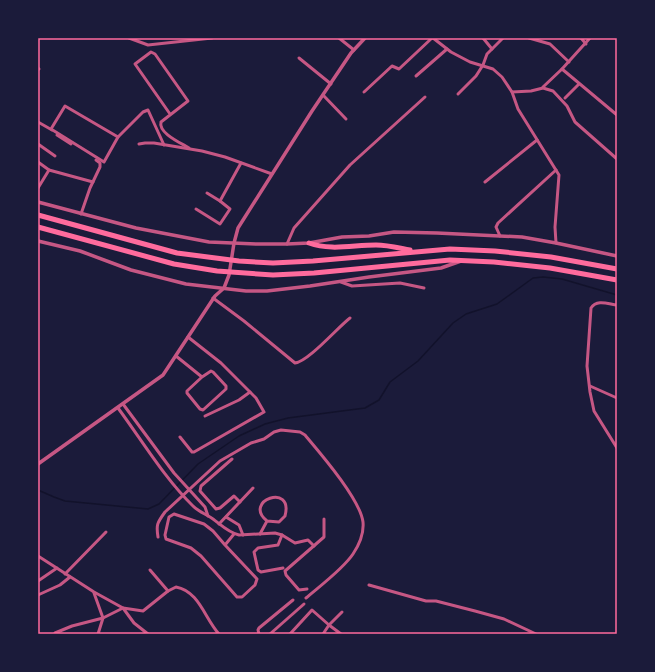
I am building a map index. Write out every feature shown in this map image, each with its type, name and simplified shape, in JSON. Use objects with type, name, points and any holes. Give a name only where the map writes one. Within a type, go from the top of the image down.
[{"type":"highway","points":[[38,215],[177,253],[239,261],[273,263],[313,262],[450,249],[495,251],[551,257],[617,269]]},
{"type":"highway","points":[[38,227],[174,264],[217,271],[273,275],[450,260],[494,262],[550,268],[617,280]]},
{"type":"highway","points":[[309,242],[318,246],[340,248],[376,245],[395,246],[416,252]]},
{"type":"street","points":[[129,38],[148,45],[211,38]]},
{"type":"street","points":[[339,38],[354,50]]},
{"type":"street","points":[[38,464],[164,375],[213,298],[224,288],[229,275],[238,228],[330,84],[354,50],[365,38]]},
{"type":"street","points":[[364,92],[392,66],[399,70],[433,38],[447,49],[470,62],[483,65],[493,70],[502,77],[512,92],[518,109],[560,175],[555,227],[556,243]]},
{"type":"street","points":[[483,38],[492,48]]},
{"type":"street","points":[[458,94],[476,76],[483,65],[487,54],[503,38]]},
{"type":"street","points":[[529,38],[550,44],[569,62]]},
{"type":"street","points":[[581,38],[586,44]]},
{"type":"street","points":[[543,88],[590,38]]},
{"type":"street","points":[[416,76],[447,49]]},
{"type":"street","points":[[170,114],[135,64],[151,52],[155,54],[187,99],[186,103],[161,122],[161,127],[166,133],[189,148]]},
{"type":"street","points":[[299,58],[330,84]]},
{"type":"street","points":[[562,69],[617,115]]},
{"type":"street","points":[[565,98],[579,84]]},
{"type":"street","points":[[512,92],[531,91],[543,88],[553,91],[567,106],[575,122],[617,159]]},
{"type":"street","points":[[323,95],[346,119]]},
{"type":"street","points":[[287,244],[294,228],[350,165],[425,97]]},
{"type":"street","points":[[51,129],[65,106],[118,137]]},
{"type":"street","points":[[38,122],[104,162],[118,137],[143,112],[148,110],[164,145]]},
{"type":"street","points":[[51,129],[62,139],[100,163],[100,167],[82,214]]},
{"type":"street","points":[[485,182],[537,140]]},
{"type":"street","points":[[140,144],[146,143],[189,148],[225,157],[272,174]]},
{"type":"street","points":[[38,144],[55,156]]},
{"type":"street","points":[[38,162],[49,170],[93,182]]},
{"type":"street","points":[[220,201],[241,163]]},
{"type":"street","points":[[38,188],[49,170]]},
{"type":"street","points":[[500,236],[496,227],[498,223],[556,170]]},
{"type":"street","points":[[196,209],[220,224],[230,208],[208,193]]},
{"type":"street","points":[[38,202],[136,228],[209,242],[287,244],[394,232],[444,233],[523,237],[617,256]]},
{"type":"street","points":[[38,241],[80,251],[131,270],[186,284],[246,291],[267,291],[341,282],[368,277],[441,268],[463,261]]},
{"type":"street","points":[[341,282],[352,286],[400,283],[424,288]]},
{"type":"street","points":[[213,298],[244,321],[295,363],[299,363],[308,356],[350,318]]},
{"type":"street","points":[[617,305],[600,302],[595,303],[591,308],[588,366],[590,392],[594,411],[617,447]]},
{"type":"street","points":[[180,437],[192,452],[194,452],[264,412],[261,405],[250,392],[221,363],[188,337]]},
{"type":"street","points":[[176,356],[202,377]]},
{"type":"street","points":[[211,371],[226,386],[226,388],[203,410],[200,409],[188,395],[187,391],[202,377],[211,371]]},
{"type":"street","points":[[590,386],[617,398]]},
{"type":"street","points":[[205,416],[239,400],[250,392]]},
{"type":"street","points":[[123,404],[174,473],[205,507],[208,516]]},
{"type":"street","points":[[118,408],[169,478],[199,512],[208,516],[234,534],[243,535],[275,533],[282,535],[295,543],[308,540],[314,546]]},
{"type":"street","points":[[158,537],[156,527],[165,512],[188,490],[226,458],[251,443],[267,438],[274,432],[281,430],[296,431],[306,436],[354,500],[363,522],[360,541],[352,555],[334,574],[306,598]]},
{"type":"street","points":[[232,459],[201,486],[200,491],[216,509],[220,508],[234,496],[240,502]]},
{"type":"street","points":[[219,524],[253,488]]},
{"type":"street","points":[[269,497],[280,498],[285,502],[285,516],[279,522],[267,521],[261,510],[262,503],[269,497]]},
{"type":"street","points":[[174,514],[204,524],[213,531],[224,545],[257,580],[255,585],[242,597],[237,596],[201,556],[191,548],[166,539],[165,535],[169,517],[174,514]]},
{"type":"street","points":[[226,517],[239,525],[243,535]]},
{"type":"street","points":[[307,589],[299,590],[284,573],[324,537],[324,519]]},
{"type":"street","points":[[260,534],[267,521]]},
{"type":"street","points":[[65,574],[106,532]]},
{"type":"street","points":[[224,545],[234,534]]},
{"type":"street","points":[[282,535],[278,545],[258,548],[254,552],[258,570],[260,572],[282,568]]},
{"type":"street","points":[[38,556],[94,592],[123,608],[143,611],[168,591],[176,587],[180,588],[190,594],[202,608],[219,634]]},
{"type":"street","points":[[38,581],[57,568]]},
{"type":"street","points":[[150,570],[168,591]]},
{"type":"street","points":[[38,595],[60,585],[70,576]]},
{"type":"street","points":[[369,585],[426,601],[436,601],[475,610],[504,619],[536,634]]},
{"type":"street","points":[[94,592],[103,618],[98,634]]},
{"type":"street","points":[[259,634],[258,630],[293,600]]},
{"type":"street","points":[[270,634],[304,604]]},
{"type":"street","points":[[55,633],[72,626],[103,618],[123,608]]},
{"type":"street","points":[[123,608],[134,623],[148,634]]},
{"type":"street","points":[[290,634],[312,610],[341,634]]},
{"type":"street","points":[[323,634],[329,625],[342,612]]},
{"type":"waterway","points":[[38,490],[65,501],[148,509],[159,504],[198,464],[239,436],[265,424],[288,418],[365,408],[379,400],[390,382],[418,361],[453,323],[466,314],[497,304],[533,278],[543,277],[562,279],[617,295]]}]
